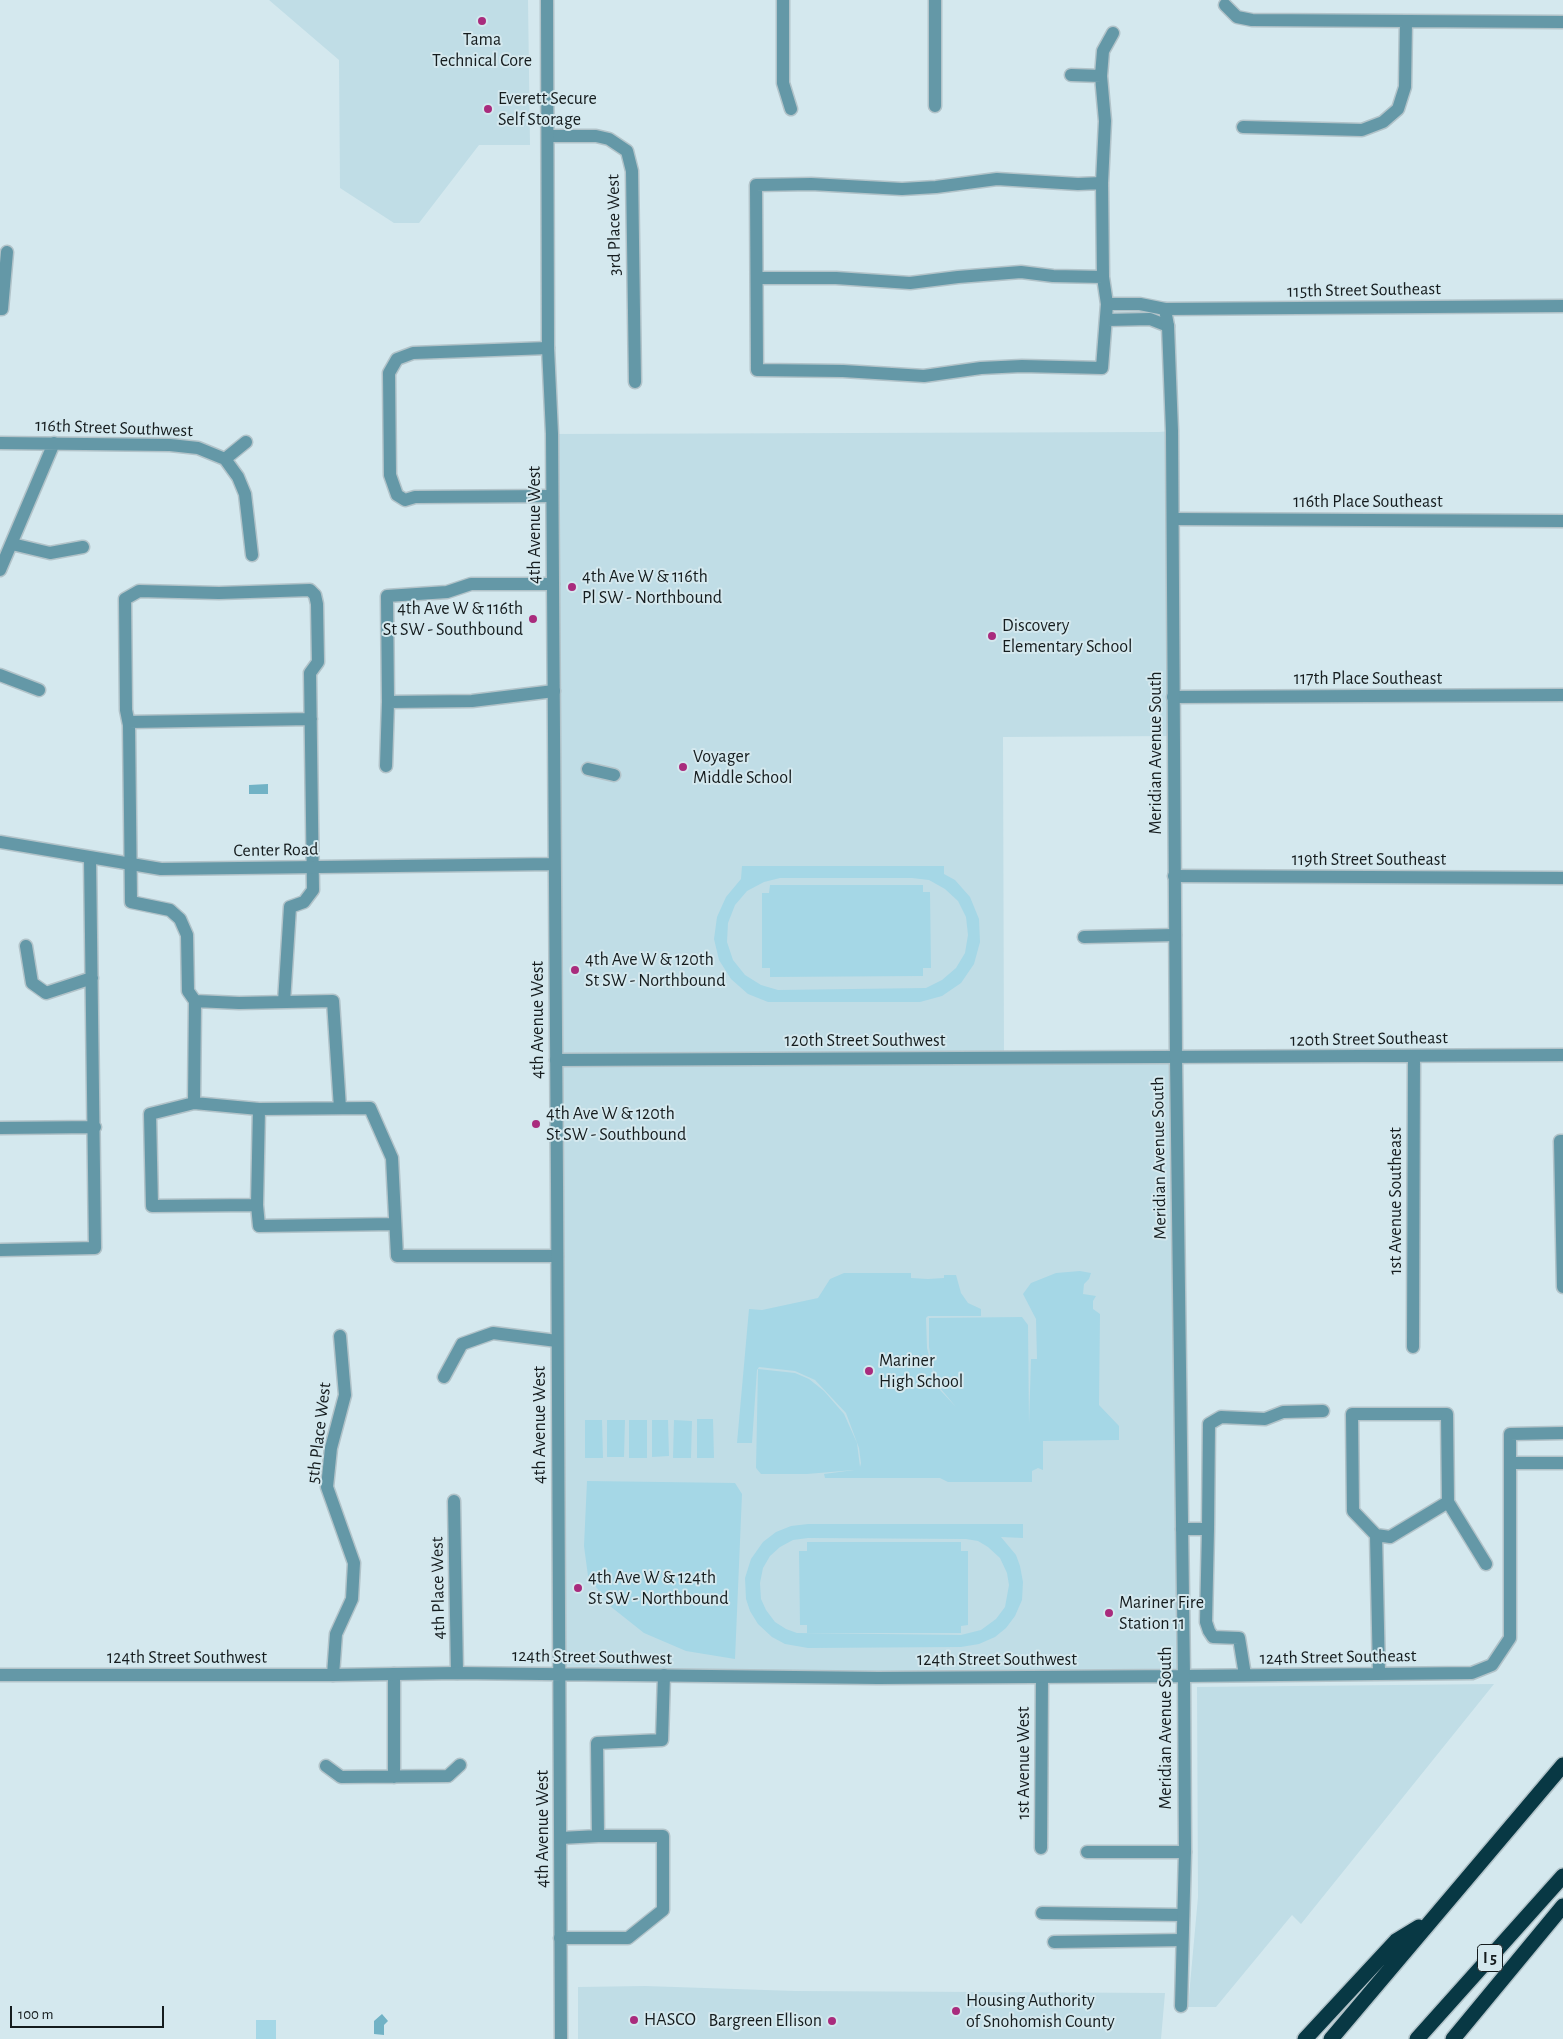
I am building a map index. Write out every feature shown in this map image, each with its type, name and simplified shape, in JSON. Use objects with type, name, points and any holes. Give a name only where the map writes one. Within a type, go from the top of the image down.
[{"type":"highway","points":[[1331,2039],[1563,1765]]},
{"type":"highway","name":"I 5","points":[[1417,2039],[1563,1876]]},
{"type":"highway","points":[[1453,2039],[1563,1906]]},
{"type":"highway","points":[[1305,2039],[1396,1942],[1429,1922]]},
{"type":"street","name":"4th Avenue West","points":[[547,0],[548,348],[554,691],[561,2039]]},
{"type":"street","points":[[783,0],[783,83],[791,109]]},
{"type":"street","points":[[935,0],[935,106]]},
{"type":"street","points":[[1225,5],[1238,17],[1252,20],[1563,22]]},
{"type":"street","points":[[1243,127],[1362,130],[1383,122],[1398,109],[1405,87],[1406,22]]},
{"type":"street","points":[[1102,184],[997,178],[936,187],[902,189],[811,184],[756,186],[757,370],[843,371],[924,376],[989,368],[1102,368],[1107,304],[1103,277],[1102,184],[1105,120],[1102,76],[1103,51],[1113,33]]},
{"type":"street","points":[[1071,75],[1102,76]]},
{"type":"street","name":"3rd Place West","points":[[548,136],[596,136],[609,139],[627,151],[632,171],[635,382]]},
{"type":"street","points":[[1,309],[7,252]]},
{"type":"street","points":[[757,278],[836,278],[910,283],[1021,272],[1053,276],[1103,277]]},
{"type":"street","name":"115th Street Southeast","points":[[1107,304],[1140,304],[1165,310],[1563,306]]},
{"type":"street","name":"Meridian Avenue South","points":[[1165,310],[1168,326],[1172,430],[1174,876],[1184,1676],[1185,1852],[1181,2006]]},
{"type":"street","points":[[1106,320],[1150,319],[1168,326]]},
{"type":"street","points":[[548,348],[413,353],[397,359],[389,373],[390,475],[396,495],[405,500],[415,497],[552,496]]},
{"type":"street","points":[[246,442],[225,459],[238,477],[245,494],[252,555]]},
{"type":"street","name":"116th Street Southwest","points":[[0,443],[189,447],[198,448],[225,459]]},
{"type":"street","points":[[0,570],[54,443]]},
{"type":"street","name":"116th Place Southeast","points":[[1173,519],[1563,521]]},
{"type":"street","points":[[12,544],[50,553],[83,547]]},
{"type":"street","points":[[386,766],[388,702],[387,596],[447,592],[471,584],[553,584]]},
{"type":"street","points":[[194,1104],[195,1001],[188,991],[187,936],[180,920],[170,910],[131,902],[129,722],[126,710],[125,599],[140,591],[219,593],[310,590],[315,595],[317,604],[318,662],[310,672],[314,890],[304,902],[290,907],[284,1002]]},
{"type":"street","points":[[0,675],[39,690]]},
{"type":"street","points":[[388,702],[472,701],[554,691]]},
{"type":"street","name":"117th Place Southeast","points":[[1174,697],[1563,696]]},
{"type":"street","points":[[129,722],[311,719]]},
{"type":"street","points":[[588,768],[614,775]]},
{"type":"street","name":"Center Road","points":[[0,842],[162,869],[554,864]]},
{"type":"street","points":[[0,1250],[95,1248],[95,1127],[90,858]]},
{"type":"street","name":"119th Street Southeast","points":[[1174,876],[1563,878]]},
{"type":"street","points":[[1084,937],[1175,935]]},
{"type":"street","points":[[26,946],[32,983],[46,993],[92,978]]},
{"type":"street","points":[[195,1001],[333,1001],[340,1108]]},
{"type":"street","name":"1st Avenue Southeast","points":[[1412,1347],[1414,1056]]},
{"type":"street","name":"120th Street Southeast","points":[[1176,1058],[1563,1056]]},
{"type":"street","name":"120th Street Southwest","points":[[556,1060],[985,1057],[1176,1058]]},
{"type":"street","points":[[257,1205],[152,1206],[150,1114],[194,1104],[259,1109],[370,1108],[392,1158],[397,1256],[557,1256]]},
{"type":"street","points":[[259,1109],[257,1205],[260,1226],[395,1224]]},
{"type":"street","points":[[0,1128],[95,1127]]},
{"type":"street","points":[[1562,1141],[1563,1287]]},
{"type":"street","points":[[444,1377],[462,1344],[493,1333],[557,1341]]},
{"type":"street","name":"5th Place West","points":[[333,1675],[336,1634],[352,1599],[354,1563],[327,1487],[331,1448],[345,1395],[340,1336]]},
{"type":"street","points":[[1245,1676],[1239,1638],[1213,1637],[1206,1622],[1209,1424],[1221,1417],[1266,1419],[1283,1412],[1323,1412]]},
{"type":"street","points":[[1448,1502],[1390,1537],[1376,1535],[1353,1511],[1352,1414],[1447,1414],[1448,1502],[1486,1564]]},
{"type":"street","points":[[1563,1433],[1510,1434],[1510,1463],[1563,1463]]},
{"type":"street","name":"124th Street Southeast","points":[[1184,1676],[1472,1673],[1492,1665],[1510,1638],[1510,1463]]},
{"type":"street","name":"4th Place West","points":[[454,1502],[457,1673]]},
{"type":"street","points":[[1182,1529],[1208,1529]]},
{"type":"street","points":[[1376,1535],[1379,1674]]},
{"type":"street","name":"124th Street Southwest","points":[[0,1675],[457,1673],[878,1678],[1184,1676]]},
{"type":"street","points":[[394,1674],[394,1777]]},
{"type":"street","points":[[598,1836],[597,1743],[662,1740],[664,1676]]},
{"type":"street","name":"1st Avenue West","points":[[1041,1848],[1042,1677]]},
{"type":"street","points":[[326,1766],[341,1777],[394,1777],[448,1776],[460,1766]]},
{"type":"street","points":[[560,1938],[628,1938],[662,1910],[663,1836],[561,1838]]},
{"type":"street","points":[[1087,1852],[1185,1852]]},
{"type":"street","points":[[1042,1913],[1183,1914]]},
{"type":"street","points":[[1054,1942],[1182,1940]]},
{"type":"shaded area","points":[[269,0],[528,0],[530,145],[479,145],[419,223],[394,223],[340,188],[339,60]]},
{"type":"shaded area","points":[[1172,431],[1174,736],[1003,737],[1004,1057],[1176,1058],[1184,1676],[560,1674],[552,434]]},
{"type":"shaded area","points":[[268,784],[268,794],[249,794],[249,785]]},
{"type":"shaded area","points":[[742,866],[944,866],[944,874],[955,880],[970,897],[979,919],[980,942],[974,964],[961,983],[942,996],[920,1002],[768,1002],[748,994],[731,979],[719,960],[714,939],[717,917],[726,897],[741,879]],"holes":[[[780,878],[912,878],[929,880],[945,889],[958,901],[966,917],[968,935],[965,953],[956,968],[942,980],[926,988],[778,990],[761,985],[745,975],[733,960],[727,942],[728,923],[735,905],[747,891],[764,882]]]},
{"type":"shaded area","points":[[770,885],[923,885],[923,892],[930,892],[931,968],[923,968],[923,976],[770,977],[770,968],[762,968],[762,893],[769,893]]},
{"type":"shaded area","points":[[1080,1271],[1091,1273],[1089,1279],[1084,1284],[1083,1294],[1096,1296],[1093,1301],[1093,1309],[1100,1314],[1099,1405],[1119,1426],[1119,1440],[1043,1441],[1043,1470],[1038,1468],[1032,1471],[1032,1482],[948,1482],[940,1478],[825,1478],[824,1474],[854,1470],[807,1474],[761,1474],[756,1468],[758,1369],[795,1373],[809,1379],[824,1391],[844,1414],[857,1443],[860,1467],[861,1463],[859,1448],[846,1413],[815,1380],[795,1371],[759,1367],[757,1370],[752,1443],[737,1443],[749,1309],[762,1310],[818,1298],[830,1279],[844,1273],[911,1273],[911,1278],[928,1279],[944,1278],[944,1275],[956,1275],[961,1293],[968,1303],[981,1309],[981,1316],[928,1316],[926,1318],[927,1348],[933,1372],[940,1390],[956,1407],[941,1389],[933,1369],[929,1347],[929,1318],[1022,1317],[1028,1325],[1029,1424],[1031,1359],[1037,1359],[1036,1319],[1023,1294],[1031,1283],[1056,1273]]},
{"type":"shaded area","points":[[697,1419],[713,1419],[714,1458],[697,1458]]},
{"type":"shaded area","points":[[585,1420],[602,1420],[603,1458],[585,1458]]},
{"type":"shaded area","points":[[607,1420],[625,1420],[624,1457],[607,1457]]},
{"type":"shaded area","points":[[629,1420],[647,1420],[647,1458],[629,1458]]},
{"type":"shaded area","points":[[652,1420],[668,1420],[669,1456],[652,1457]]},
{"type":"shaded area","points":[[674,1420],[692,1421],[691,1458],[673,1458]]},
{"type":"shaded area","points":[[587,1481],[735,1483],[742,1494],[735,1659],[686,1651],[644,1633],[610,1606],[588,1576],[584,1546]]},
{"type":"shaded area","points":[[808,1524],[1023,1524],[1023,1538],[1001,1537],[1016,1555],[1020,1566],[1023,1582],[1022,1600],[1015,1616],[1006,1628],[995,1637],[979,1644],[961,1647],[808,1648],[785,1644],[772,1637],[758,1624],[750,1611],[746,1599],[745,1578],[751,1559],[763,1542],[776,1532],[791,1526]],"holes":[[[808,1538],[966,1539],[978,1541],[1000,1558],[1007,1573],[1009,1585],[1005,1607],[996,1619],[981,1630],[961,1635],[797,1633],[775,1622],[761,1599],[760,1583],[763,1568],[770,1556],[780,1547],[793,1540]]]},
{"type":"shaded area","points":[[807,1542],[961,1542],[961,1551],[968,1551],[968,1625],[961,1626],[961,1633],[807,1633],[807,1625],[800,1625],[799,1551],[807,1551]]},
{"type":"shaded area","points":[[1494,1684],[1301,1924],[1292,1915],[1216,2007],[1188,2007],[1198,1897],[1197,1687]]},
{"type":"shaded area","points":[[645,1986],[795,1991],[1165,1993],[1161,2039],[578,2039],[578,1987]]},
{"type":"shaded area","points":[[382,2014],[388,2021],[384,2025],[384,2035],[374,2034],[374,2021]]},
{"type":"shaded area","points":[[256,2020],[276,2020],[276,2039],[256,2039]]},
{"type":"place","name":"Tama Technical Core","points":[[482,21]]},
{"type":"place","name":"Everett Secure Self Storage","points":[[488,109]]},
{"type":"place","name":"4th Ave W & 116th Pl SW - Northbound","points":[[572,587]]},
{"type":"place","name":"4th Ave W & 116th St SW - Southbound","points":[[533,619]]},
{"type":"place","name":"Discovery Elementary School","points":[[992,636]]},
{"type":"place","name":"Voyager Middle School","points":[[683,767]]},
{"type":"place","name":"4th Ave W & 120th St SW - Northbound","points":[[575,970]]},
{"type":"place","name":"4th Ave W & 120th St SW - Southbound","points":[[536,1124]]},
{"type":"place","name":"Mariner High School","points":[[869,1371]]},
{"type":"place","name":"4th Ave W & 124th St SW - Northbound","points":[[578,1588]]},
{"type":"place","name":"Mariner Fire Station 11","points":[[1109,1613]]},
{"type":"place","name":"Housing Authority of Snohomish County","points":[[956,2011]]},
{"type":"place","name":"HASCO","points":[[634,2020]]},
{"type":"place","name":"Bargreen Ellison","points":[[832,2021]]}]
